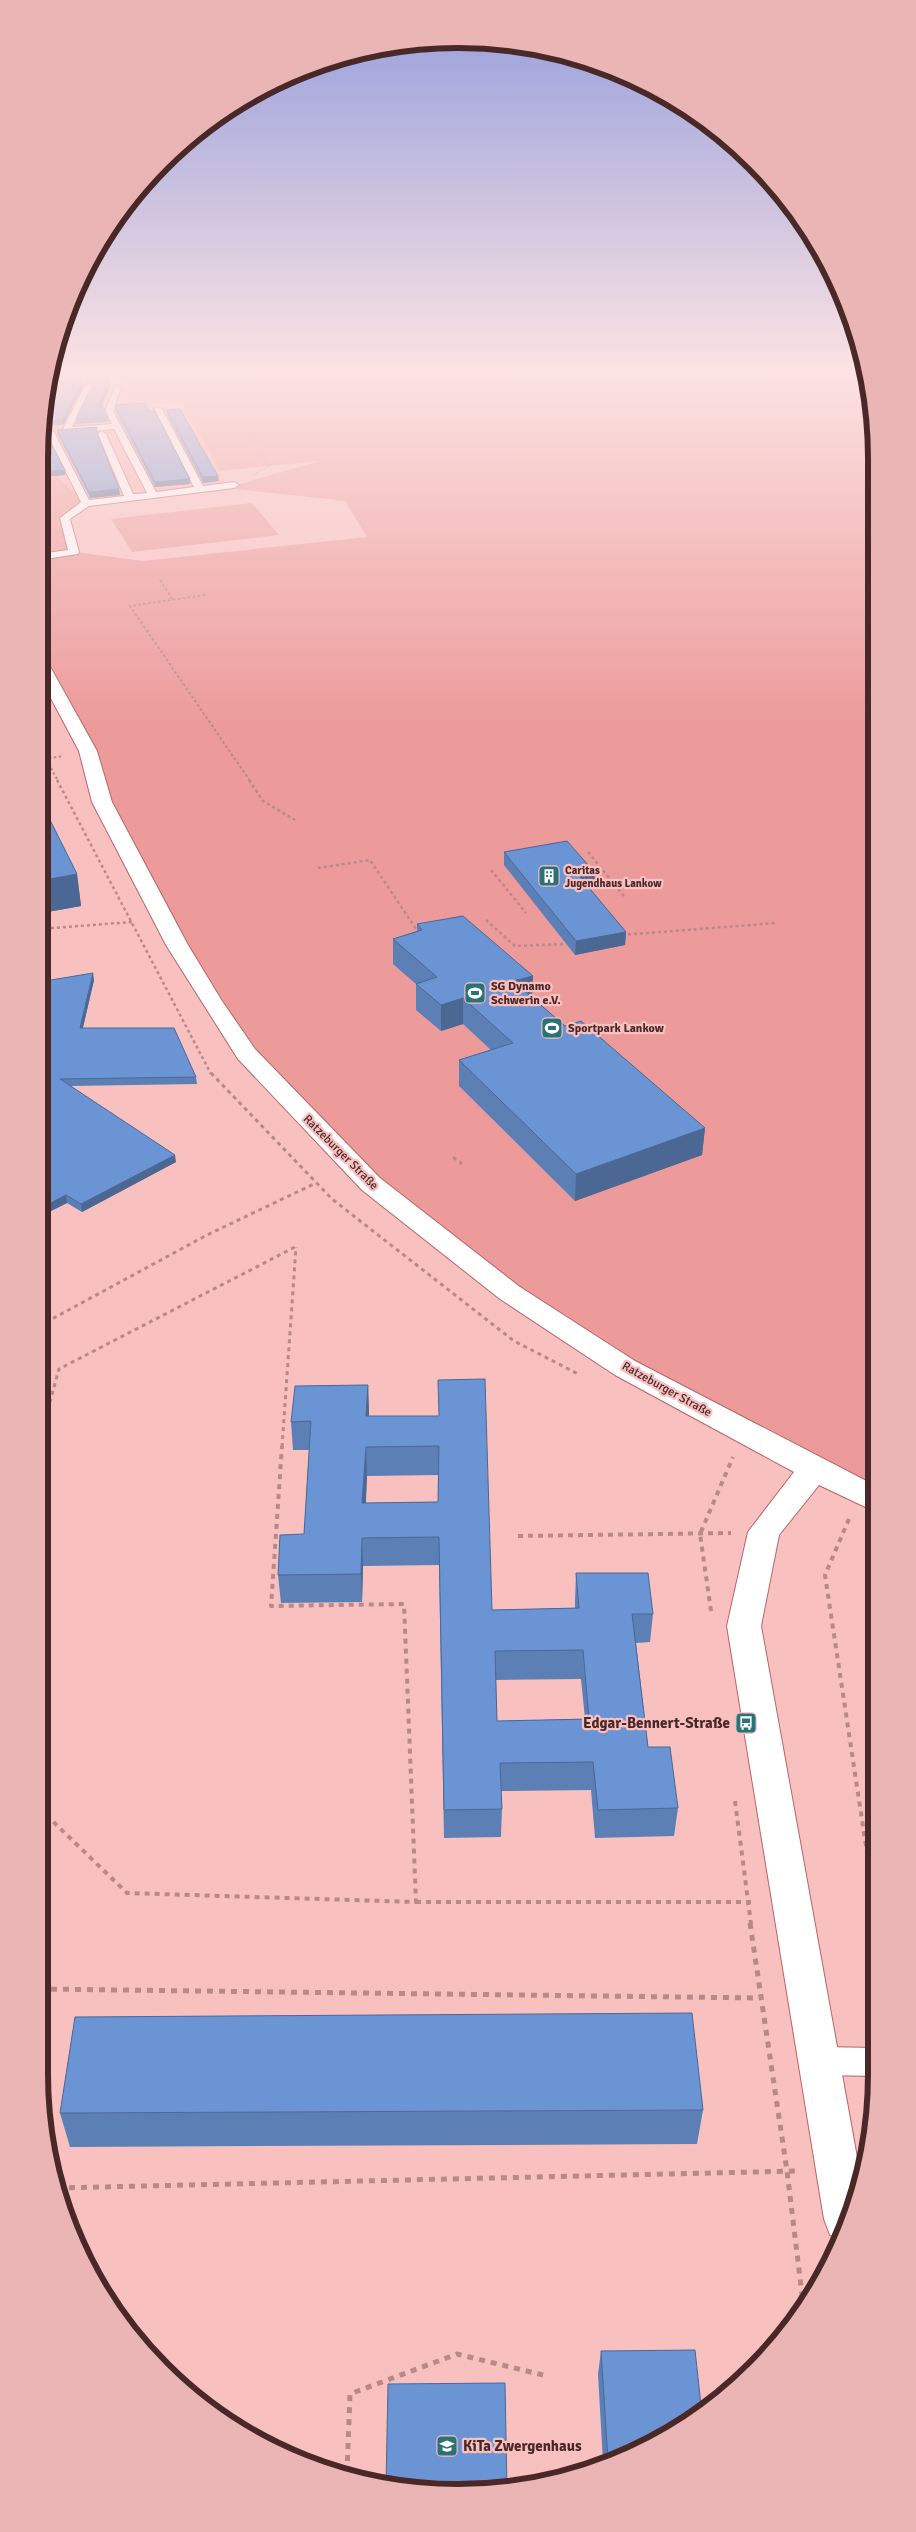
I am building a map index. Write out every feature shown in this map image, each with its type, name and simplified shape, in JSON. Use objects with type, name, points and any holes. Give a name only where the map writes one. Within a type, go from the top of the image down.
[{"type":"street","name":"Ratzeburger Straße","points":[[48,678],[88,751],[102,802],[177,945],[246,1054],[371,1184],[510,1293],[625,1368],[868,1496]]},
{"type":"street","points":[[814,1469],[764,1532],[744,1626],[845,2212]]},
{"type":"lane","points":[[79,490],[86,503]]},
{"type":"lane","points":[[127,490],[130,498]]},
{"type":"lane","points":[[150,490],[153,496]]},
{"type":"lane","points":[[48,556],[74,552],[65,518],[86,503],[153,496],[187,490]]},
{"type":"lane","points":[[820,2061],[868,2062]]},
{"type":"path","points":[[160,580],[173,600]]},
{"type":"path","points":[[206,595],[130,606],[264,801],[295,820]]},
{"type":"path","points":[[588,852],[624,896]]},
{"type":"path","points":[[318,868],[370,860],[420,934]]},
{"type":"path","points":[[491,870],[526,913]]},
{"type":"path","points":[[486,920],[515,946],[564,944]]},
{"type":"path","points":[[48,928],[132,922]]},
{"type":"path","points":[[617,935],[776,923]]},
{"type":"path","points":[[453,1156],[462,1164]]},
{"type":"path","points":[[48,1321],[207,1235],[316,1183]]},
{"type":"path","points":[[48,1410],[60,1369],[296,1247],[271,1606],[404,1604],[416,1902]]},
{"type":"path","points":[[850,1516],[825,1575],[868,1859]]},
{"type":"path","points":[[518,1536],[764,1532]]},
{"type":"path","points":[[48,1817],[127,1893],[416,1902],[793,1902]]},
{"type":"path","points":[[48,1989],[760,1998]]},
{"type":"path","points":[[63,2188],[838,2170]]},
{"type":"path","points":[[347,2469],[350,2394],[457,2354],[543,2376]]},
{"type":"shaded area","name":"Sportpark Lankow","points":[[48,490],[72,490],[86,503],[65,518],[75,552],[143,561],[367,537],[345,501],[247,490],[868,490],[868,1496],[625,1368],[371,1184],[246,1054],[177,945],[88,751],[48,678]]},
{"type":"shaded area","points":[[73,490],[207,490],[86,503]]},
{"type":"shaded area","points":[[252,503],[279,535],[132,552],[111,519]]},
{"type":"building","points":[[88,490],[107,490],[89,492]]},
{"type":"building","points":[[48,816],[77,874],[48,879]]},
{"type":"building","points":[[567,841],[596,874],[580,877],[626,932],[576,941],[504,852]]},
{"type":"building","points":[[463,916],[533,976],[513,981],[565,1026],[581,1021],[705,1128],[576,1174],[459,1060],[513,1043],[463,998],[441,1005],[416,984],[437,977],[393,939],[422,930],[417,924]]},
{"type":"building","points":[[93,973],[80,1028],[174,1028],[196,1077],[60,1079],[175,1155],[81,1204],[66,1195],[48,1204],[48,980]]},
{"type":"building","points":[[485,1379],[492,1610],[579,1608],[576,1573],[648,1573],[653,1614],[632,1614],[648,1747],[670,1747],[678,1808],[598,1810],[593,1762],[500,1763],[502,1809],[444,1810],[439,1537],[362,1538],[361,1574],[278,1575],[280,1535],[304,1534],[311,1421],[291,1422],[295,1386],[368,1385],[366,1416],[439,1416],[438,1380]],"holes":[[[439,1446],[438,1502],[362,1503],[366,1447]],[[583,1650],[589,1719],[497,1721],[495,1651]]]},
{"type":"building","points":[[692,2013],[703,2110],[60,2113],[75,2017]]},
{"type":"building","name":"KiTa Zwergenhaus","points":[[695,2350],[701,2405],[663,2430],[608,2456],[601,2351]]},
{"type":"building","name":"KiTa Zwergenhaus","points":[[505,2383],[507,2482],[485,2484],[431,2484],[386,2478],[388,2384]]},
{"type":"place","name":"Caritas Jugendhaus Lankow","points":[[549,876]]},
{"type":"place","name":"SG Dynamo Schwerin e.V.","points":[[475,993]]},
{"type":"place","name":"Sportpark Lankow","points":[[552,1028]]},
{"type":"place","name":"Edgar-Bennert-Straße","points":[[746,1723]]},
{"type":"place","name":"KiTa Zwergenhaus","points":[[447,2446]]}]
